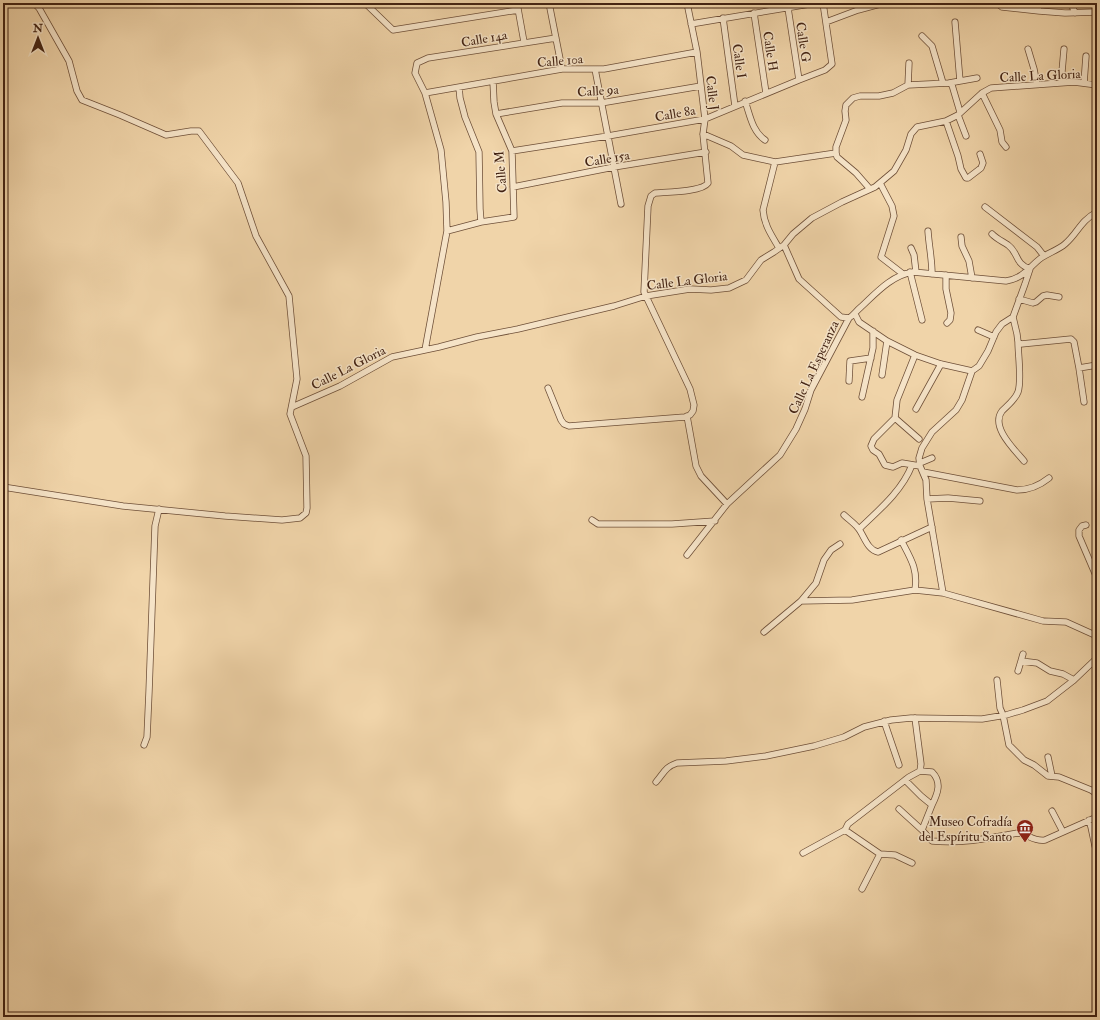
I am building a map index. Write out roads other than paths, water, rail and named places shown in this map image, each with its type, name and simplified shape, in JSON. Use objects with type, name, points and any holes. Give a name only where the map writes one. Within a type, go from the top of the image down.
[{"type":"street","points":[[3,487],[123,506],[282,520],[300,518],[306,513],[307,508],[306,456],[290,414],[297,379],[289,296],[256,236],[238,184],[199,131],[166,135],[82,100],[77,91],[69,61],[39,8],[34,3]]},
{"type":"street","points":[[365,3],[394,30],[518,10]]},
{"type":"street","points":[[517,3],[524,42]]},
{"type":"street","points":[[549,3],[562,68]]},
{"type":"street","name":"Calle J","points":[[646,296],[644,292],[649,200],[655,193],[696,189],[706,186],[708,183],[703,134],[705,119],[696,52],[687,3]]},
{"type":"street","points":[[691,24],[816,3]]},
{"type":"street","points":[[823,3],[826,22],[858,10],[884,3]]},
{"type":"street","points":[[857,3],[858,10]]},
{"type":"street","points":[[997,3],[1002,7],[1039,11],[1075,13],[1097,12]]},
{"type":"street","points":[[1036,3],[1039,11]]},
{"type":"street","points":[[1071,3],[1075,13]]},
{"type":"street","name":"Calle G","points":[[788,8],[799,80]]},
{"type":"street","name":"Calle H","points":[[754,13],[766,93]]},
{"type":"street","name":"Calle I","points":[[723,18],[735,106]]},
{"type":"street","name":"Calle 8a","points":[[512,151],[705,119],[825,70],[832,64],[826,22]]},
{"type":"street","points":[[955,22],[960,81]]},
{"type":"street","points":[[922,36],[932,46],[943,83]]},
{"type":"street","name":"Calle 14a","points":[[425,94],[415,73],[417,63],[428,58],[556,38]]},
{"type":"street","points":[[1028,49],[1037,85]]},
{"type":"street","points":[[1061,83],[1064,49]]},
{"type":"street","name":"Calle 10a","points":[[425,94],[562,68],[604,70],[696,52]]},
{"type":"street","points":[[1084,83],[1086,56]]},
{"type":"street","points":[[908,85],[909,63]]},
{"type":"street","points":[[595,69],[621,204]]},
{"type":"street","points":[[870,189],[856,173],[837,157],[836,147],[846,120],[846,105],[853,98],[860,96],[879,96],[893,93],[908,85],[949,83],[977,78]]},
{"type":"street","name":"Calle M","points":[[481,222],[514,217],[512,151],[496,114],[492,81]]},
{"type":"street","points":[[949,83],[952,85],[966,136]]},
{"type":"street","name":"Calle La Gloria","points":[[292,407],[340,386],[392,357],[614,306],[646,296],[690,289],[711,290],[729,288],[746,280],[761,260],[781,247],[793,234],[812,218],[880,183],[894,171],[906,150],[911,134],[917,127],[946,121],[959,114],[982,93],[991,88],[1061,83],[1084,83],[1097,85]]},
{"type":"street","name":"Calle 9a","points":[[496,114],[562,103],[601,103],[701,86]]},
{"type":"street","points":[[447,231],[481,222],[479,152],[460,98],[459,87]]},
{"type":"street","points":[[982,93],[1000,130],[1002,142],[1006,147]]},
{"type":"street","points":[[425,94],[441,150],[447,231],[425,350]]},
{"type":"street","points":[[746,101],[754,127],[759,136],[765,140]]},
{"type":"street","points":[[946,121],[961,168],[966,178],[981,168],[983,163],[980,154]]},
{"type":"street","points":[[703,134],[731,146],[743,155],[775,162],[836,153]]},
{"type":"street","name":"Calle 15a","points":[[513,187],[614,167],[706,152]]},
{"type":"street","points":[[775,162],[763,210],[763,218],[769,231],[781,247],[799,278],[840,317],[849,318]]},
{"type":"street","points":[[880,183],[892,206],[894,216],[881,257],[903,274]]},
{"type":"street","points":[[986,208],[1037,247],[1044,256]]},
{"type":"street","name":"Calle La Esperanza","points":[[687,555],[728,504],[780,455],[806,409],[811,390],[849,318],[883,287],[903,274],[913,272],[1006,281],[1016,279],[1044,256],[1065,245],[1085,220],[1097,212]]},
{"type":"street","points":[[928,231],[929,249],[932,259],[932,274]]},
{"type":"street","points":[[992,234],[1000,241],[1008,245],[1022,266],[1030,269],[1013,317],[1018,342],[1019,389],[1015,398],[1001,413],[998,421],[1003,435],[1024,461]]},
{"type":"street","points":[[961,237],[962,246],[969,261],[972,278]]},
{"type":"street","points":[[911,248],[914,255],[913,272],[922,320]]},
{"type":"street","points":[[946,275],[946,290],[951,313],[950,320],[947,323]]},
{"type":"street","points":[[1019,299],[1033,303],[1047,295],[1059,297]]},
{"type":"street","points":[[548,388],[561,420],[564,424],[569,426],[690,415],[693,411],[694,405],[690,389],[646,296]]},
{"type":"street","points":[[855,314],[859,322],[887,341],[915,355],[941,364],[972,371]]},
{"type":"street","points":[[943,593],[927,499],[926,480],[921,467],[920,453],[926,441],[940,424],[956,410],[962,400],[972,371],[980,366],[1002,324],[1013,317]]},
{"type":"street","points":[[978,330],[994,337]]},
{"type":"street","points":[[862,397],[873,348],[873,331]]},
{"type":"street","points":[[1018,342],[1021,344],[1071,339],[1074,342],[1084,402]]},
{"type":"street","points":[[882,375],[887,341]]},
{"type":"street","points":[[915,355],[897,400],[895,418],[874,439],[871,446],[873,450],[879,454],[884,465],[893,467],[902,463],[1016,490],[1030,489],[1049,478]]},
{"type":"street","points":[[848,381],[850,361],[871,358]]},
{"type":"street","points":[[916,409],[941,364]]},
{"type":"street","points":[[1079,368],[1097,365]]},
{"type":"street","points":[[687,416],[696,466],[701,476],[728,504]]},
{"type":"street","points":[[895,418],[920,438]]},
{"type":"street","points":[[921,467],[932,458]]},
{"type":"street","points":[[859,529],[904,482],[912,465]]},
{"type":"street","points":[[927,499],[948,498],[980,501]]},
{"type":"street","points":[[144,745],[147,737],[155,526],[159,509]]},
{"type":"street","points":[[844,515],[859,529],[875,551],[882,551],[901,540],[932,527]]},
{"type":"street","points":[[592,520],[598,524],[672,524],[715,521]]},
{"type":"street","points":[[1086,525],[1082,526],[1079,530],[1079,536],[1097,578]]},
{"type":"street","points":[[901,540],[914,563],[916,572],[916,590]]},
{"type":"street","points":[[764,632],[801,601],[816,583],[824,560],[831,550],[840,544]]},
{"type":"street","points":[[801,601],[852,600],[916,590],[943,593],[1043,621],[1071,624],[1097,636]]},
{"type":"street","points":[[1018,671],[1023,654]]},
{"type":"street","points":[[656,782],[664,770],[677,763],[726,761],[766,756],[814,746],[844,737],[864,727],[884,721],[915,718],[982,719],[1003,716],[1047,701],[1074,680],[1097,658]]},
{"type":"street","points":[[1021,661],[1037,664],[1050,671],[1063,674],[1074,680]]},
{"type":"street","points":[[997,680],[1000,708],[1009,745],[1024,760],[1034,765],[1048,776],[1067,780],[1097,794]]},
{"type":"street","points":[[915,718],[920,771]]},
{"type":"street","points":[[884,721],[899,765]]},
{"type":"street","points":[[1048,757],[1052,776]]},
{"type":"street","points":[[803,853],[845,830],[848,824],[905,780],[920,771],[932,772],[938,782],[938,789],[922,830]]},
{"type":"street","points":[[905,780],[932,805]]},
{"type":"street","points":[[899,809],[932,841],[950,842],[986,839],[1018,833],[1040,841],[1097,817]]},
{"type":"street","points":[[1052,811],[1063,832]]},
{"type":"street","points":[[1089,820],[1095,846]]},
{"type":"street","points":[[845,830],[880,854],[895,855],[912,863]]},
{"type":"street","points":[[862,889],[880,854]]},
{"type":"place","name":"Museo Cofradía del Espíritu Santo","points":[[1025,843]]}]
